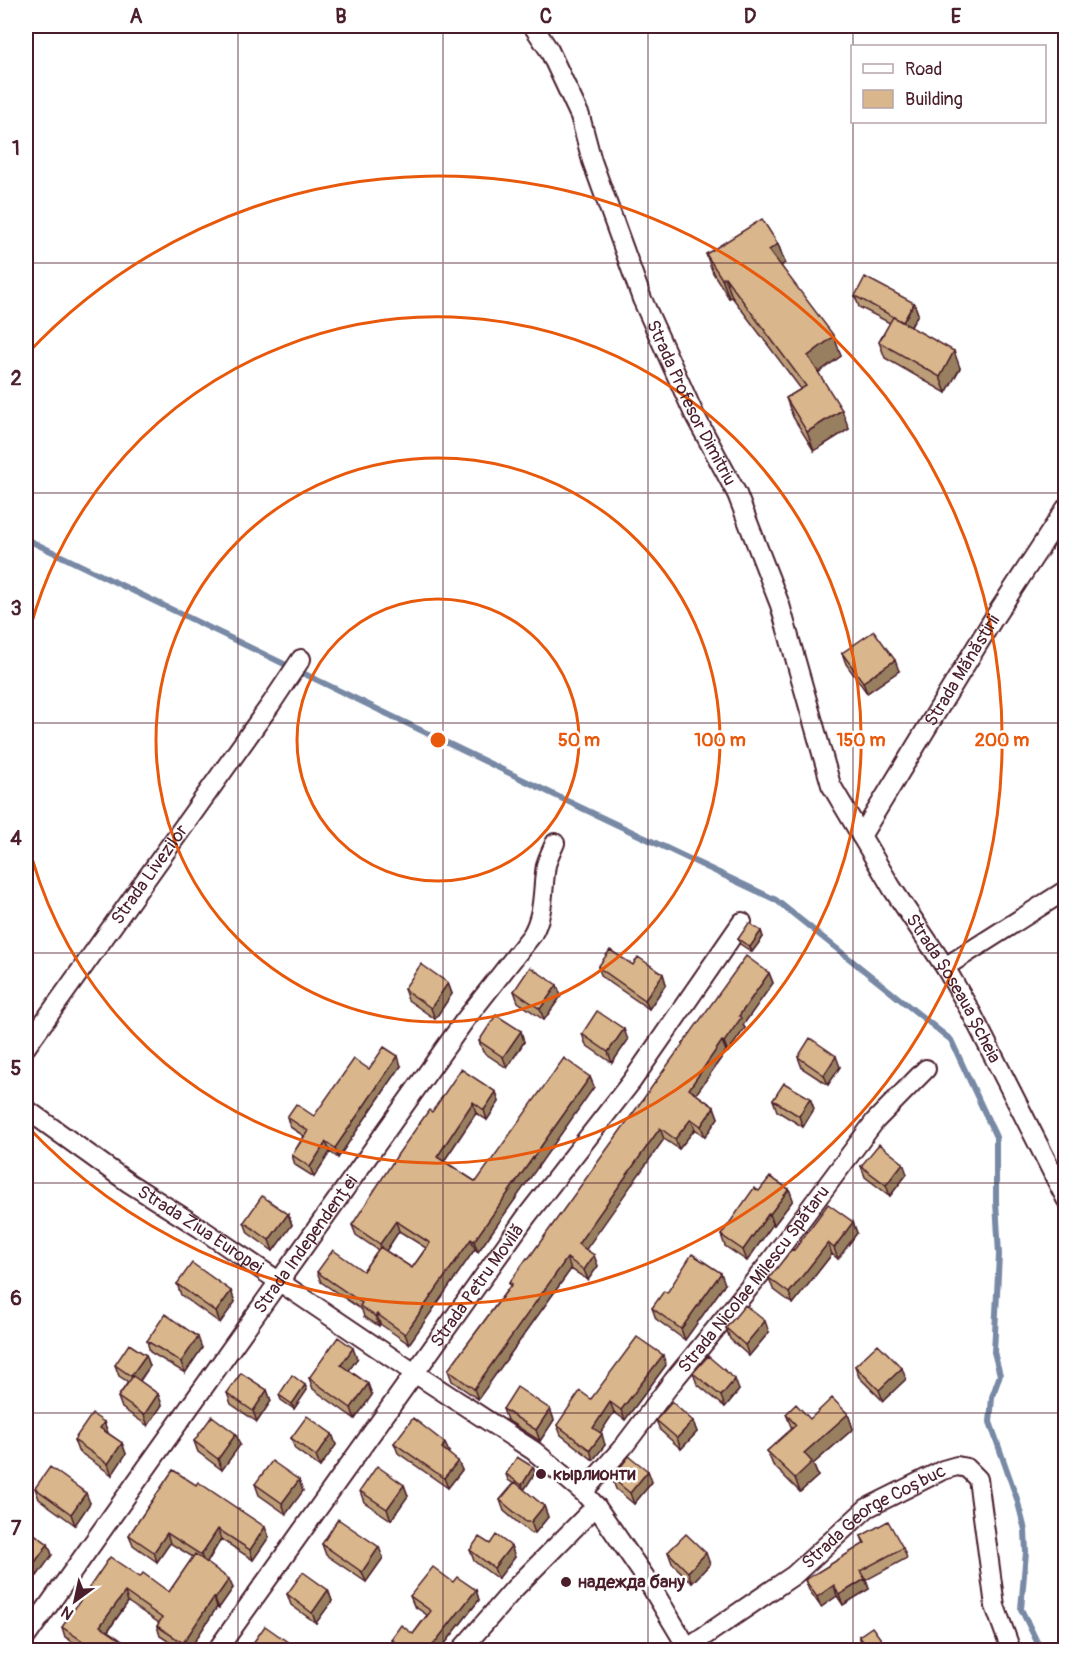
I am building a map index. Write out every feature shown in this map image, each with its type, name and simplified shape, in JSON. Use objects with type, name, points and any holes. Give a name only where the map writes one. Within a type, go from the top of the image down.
[{"type":"street","name":"Strada Profesor Dimitriu","points":[[533,26],[549,50],[580,116],[592,161],[642,299],[694,414],[737,495],[780,605],[831,785]]},
{"type":"street","name":"Strada Mănăstirii","points":[[861,836],[992,621],[1065,508]]},
{"type":"street","name":"Strada Livezilor","points":[[26,1047],[272,704],[301,659]]},
{"type":"street","name":"Strada Șoseaua Șcheia","points":[[831,785],[892,888],[945,967],[972,1014],[1065,1199]]},
{"type":"street","name":"Strada Independenței","points":[[26,1637],[465,1020],[532,935],[540,921],[546,864],[555,843]]},
{"type":"street","points":[[945,967],[1065,890]]},
{"type":"street","name":"Strada Petru Movilă","points":[[217,1650],[526,1217],[632,1082],[742,922]]},
{"type":"street","name":"Strada Nicolae Milescu Spătaru","points":[[583,1492],[624,1446],[673,1381],[766,1267],[869,1129],[926,1069]]},
{"type":"street","name":"Strada Ziua Europei","points":[[26,1109],[129,1183],[534,1451],[583,1492],[596,1506],[647,1580],[688,1649]]},
{"type":"street","name":"Strada George Coșbuc","points":[[688,1649],[794,1575],[867,1508],[943,1470],[957,1466],[967,1468],[978,1479],[995,1606],[1011,1650]]},
{"type":"street","points":[[461,1650],[514,1588],[596,1506]]},
{"type":"building","points":[[762,219],[778,244],[769,250],[834,336],[808,356],[842,410],[807,432],[786,398],[806,386],[725,277],[722,279],[706,254]]},
{"type":"building","points":[[865,277],[914,303],[903,322],[855,296]]},
{"type":"building","points":[[893,317],[954,351],[940,377],[879,342]]},
{"type":"building","points":[[874,631],[895,660],[863,682],[842,653]]},
{"type":"building","points":[[749,923],[761,931],[750,947],[738,939]]},
{"type":"building","points":[[610,950],[633,965],[638,957],[663,974],[645,1000],[598,967]]},
{"type":"building","points":[[746,956],[769,973],[739,1016],[741,1018],[689,1089],[714,1107],[701,1126],[691,1119],[675,1139],[660,1128],[578,1244],[594,1255],[584,1270],[567,1258],[474,1389],[448,1370]]},
{"type":"building","points":[[421,964],[448,983],[431,1008],[404,989]]},
{"type":"building","points":[[530,967],[557,985],[540,1009],[514,991]]},
{"type":"building","points":[[597,1011],[624,1029],[608,1052],[582,1034]]},
{"type":"building","points":[[496,1015],[521,1031],[503,1057],[479,1041]]},
{"type":"building","points":[[810,1038],[836,1056],[824,1075],[798,1057]]},
{"type":"building","points":[[384,1047],[398,1056],[335,1148],[326,1142],[310,1167],[292,1155],[308,1131],[287,1117],[296,1104],[314,1116],[354,1059],[369,1069]]},
{"type":"building","points":[[564,1058],[590,1077],[474,1241],[471,1239],[405,1334],[377,1314],[375,1316],[360,1306],[362,1303],[317,1272],[333,1250],[363,1271],[380,1247],[412,1268],[430,1243],[396,1221],[380,1244],[352,1225],[429,1110],[432,1112],[461,1069],[496,1092],[484,1110],[473,1102],[437,1157],[476,1182]]},
{"type":"building","points":[[784,1083],[810,1098],[799,1116],[773,1100]]},
{"type":"building","points":[[879,1144],[903,1163],[886,1185],[861,1166]]},
{"type":"building","points":[[770,1177],[789,1189],[743,1250],[721,1235],[754,1188],[759,1191]]},
{"type":"building","points":[[262,1196],[288,1214],[269,1240],[244,1222]]},
{"type":"building","points":[[828,1204],[853,1222],[834,1248],[828,1243],[789,1293],[769,1278],[792,1249],[794,1250]]},
{"type":"building","points":[[692,1254],[721,1273],[681,1329],[652,1308],[664,1291],[667,1293]]},
{"type":"building","points":[[192,1263],[231,1291],[216,1312],[177,1284]]},
{"type":"building","points":[[745,1305],[765,1321],[745,1345],[726,1328]]},
{"type":"building","points":[[165,1314],[198,1337],[181,1362],[147,1341]]},
{"type":"building","points":[[338,1337],[353,1348],[341,1365],[368,1384],[351,1408],[309,1378]]},
{"type":"building","points":[[637,1337],[663,1355],[621,1410],[610,1402],[593,1428],[602,1434],[590,1450],[557,1425],[580,1391],[591,1399]]},
{"type":"building","points":[[129,1344],[146,1355],[131,1376],[115,1365]]},
{"type":"building","points":[[878,1344],[902,1368],[879,1390],[855,1366]]},
{"type":"building","points":[[708,1356],[735,1379],[721,1396],[693,1373]]},
{"type":"building","points":[[241,1373],[267,1390],[253,1411],[227,1393]]},
{"type":"building","points":[[292,1375],[305,1385],[292,1404],[279,1395]]},
{"type":"building","points":[[133,1376],[158,1394],[144,1415],[118,1397]]},
{"type":"building","points":[[517,1387],[550,1409],[536,1430],[503,1409]]},
{"type":"building","points":[[832,1398],[848,1414],[804,1453],[812,1462],[795,1478],[767,1451],[796,1425],[786,1414],[796,1404],[810,1419]]},
{"type":"building","points":[[672,1402],[693,1421],[677,1438],[656,1420]]},
{"type":"building","points":[[92,1414],[104,1422],[100,1428],[122,1443],[108,1464],[74,1440]]},
{"type":"building","points":[[212,1416],[236,1434],[218,1459],[194,1441]]},
{"type":"building","points":[[307,1416],[332,1434],[316,1456],[291,1438]]},
{"type":"building","points":[[413,1418],[445,1443],[442,1448],[458,1461],[444,1478],[394,1443]]},
{"type":"building","points":[[629,1456],[648,1471],[630,1493],[612,1478]]},
{"type":"building","points":[[517,1457],[533,1467],[522,1485],[506,1474]]},
{"type":"building","points":[[272,1461],[299,1480],[282,1503],[255,1484]]},
{"type":"building","points":[[377,1466],[404,1485],[387,1509],[360,1491]]},
{"type":"building","points":[[50,1467],[86,1493],[71,1514],[35,1488]]},
{"type":"building","points":[[173,1470],[196,1485],[198,1482],[265,1527],[250,1550],[218,1529],[201,1555],[167,1533],[154,1552],[129,1535]]},
{"type":"building","points":[[515,1482],[544,1506],[531,1522],[526,1522],[500,1500]]},
{"type":"building","points":[[338,1519],[379,1547],[362,1572],[322,1544]]},
{"type":"building","points":[[888,1521],[903,1548],[860,1571],[865,1579],[839,1595],[834,1585],[817,1597],[805,1580],[865,1543],[861,1536]]},
{"type":"building","points":[[26,1528],[48,1544],[33,1565],[26,1560]]},
{"type":"building","points":[[686,1534],[706,1553],[688,1572],[668,1552]]},
{"type":"building","points":[[496,1535],[511,1546],[494,1568],[470,1550],[479,1537],[490,1544]]},
{"type":"building","points":[[195,1554],[229,1579],[183,1643],[157,1626],[162,1618],[125,1592],[100,1626],[135,1650],[96,1650],[62,1627],[110,1557],[140,1577],[143,1573],[169,1592]]},
{"type":"building","points":[[433,1567],[453,1582],[457,1577],[476,1590],[429,1650],[391,1650],[396,1643],[391,1639],[401,1625],[413,1634],[431,1611],[410,1596]]},
{"type":"building","points":[[303,1572],[328,1590],[312,1613],[287,1594]]},
{"type":"building","points":[[265,1626],[299,1650],[248,1650]]},
{"type":"building","points":[[872,1627],[889,1650],[870,1650],[859,1636]]},
{"type":"waterway","points":[[26,539],[776,900],[951,1040],[996,1137],[999,1255],[994,1352],[1000,1375],[992,1397],[990,1422],[1017,1499],[1025,1530],[1026,1552],[1021,1609],[1041,1650]]},
{"type":"place","name":"кырлионти","points":[[541,1474]]},
{"type":"place","name":"надежда бану","points":[[566,1582]]}]
